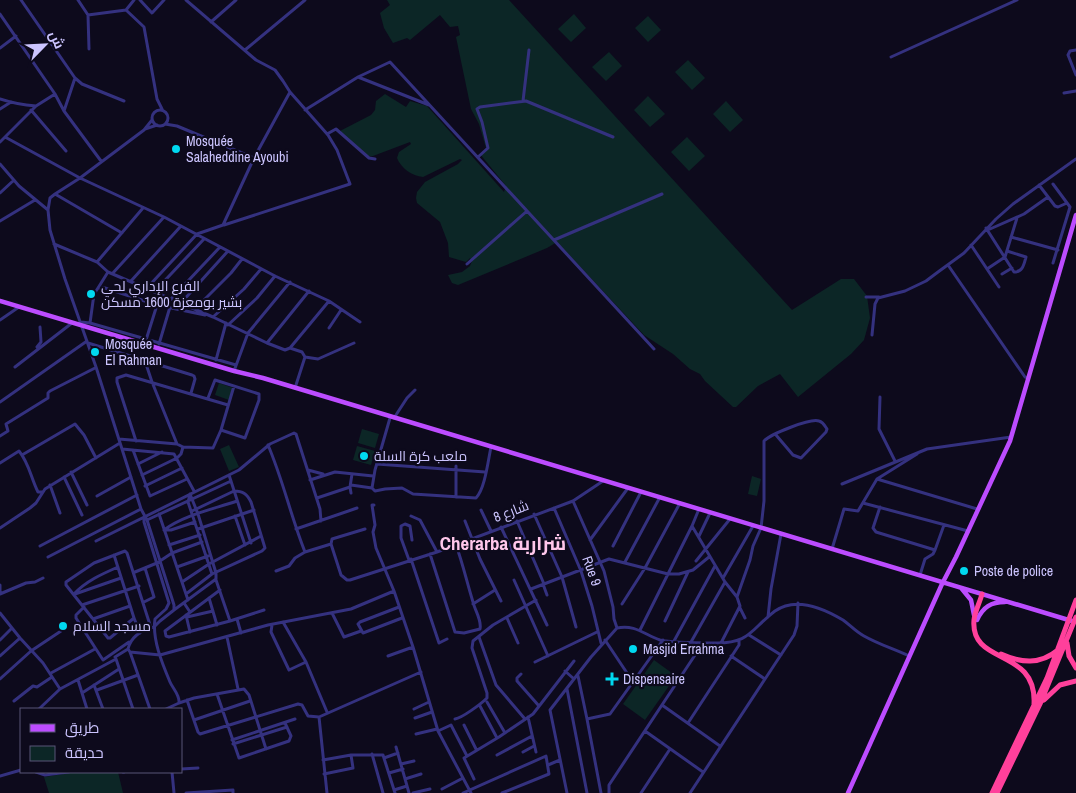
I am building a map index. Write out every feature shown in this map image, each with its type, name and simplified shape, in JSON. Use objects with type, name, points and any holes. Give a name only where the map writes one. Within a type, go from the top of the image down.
[{"type":"highway","points":[[984,595],[974,629],[980,642],[994,654],[1018,666],[1030,679],[1033,692],[1033,709]]},
{"type":"highway","points":[[992,793],[1059,650],[1076,600]]},
{"type":"highway","points":[[997,793],[1040,704],[1076,617]]},
{"type":"highway","points":[[976,619],[980,636],[988,645],[1010,658],[1025,662],[1034,661],[1052,655],[1059,650]]},
{"type":"highway","points":[[1067,641],[1069,656],[1076,668]]},
{"type":"highway","points":[[1040,704],[1060,685],[1076,681]]},
{"type":"main road","points":[[848,793],[943,581],[968,532],[1011,437],[1076,214]]},
{"type":"main road","points":[[1,302],[81,324],[1076,622]]},
{"type":"main road","points":[[959,587],[970,598],[976,619]]},
{"type":"main road","points":[[976,619],[988,605],[996,602],[1012,603]]},
{"type":"street","points":[[21,0],[75,78],[82,84],[124,101]]},
{"type":"street","points":[[78,0],[88,15],[89,49]]},
{"type":"street","points":[[88,15],[126,10],[134,0]]},
{"type":"street","points":[[140,0],[152,13],[164,0]]},
{"type":"street","points":[[147,288],[197,234],[350,184],[337,150],[327,134],[290,92],[284,80],[275,70],[256,60],[186,0]]},
{"type":"street","points":[[211,22],[236,0]]},
{"type":"street","points":[[245,50],[305,0]]},
{"type":"street","points":[[891,58],[1017,0]]},
{"type":"street","points":[[126,10],[144,27],[157,99],[162,109],[177,126]]},
{"type":"street","points":[[0,14],[55,94],[64,111],[101,161]]},
{"type":"street","points":[[0,48],[16,36]]},
{"type":"street","points":[[523,102],[529,50]]},
{"type":"street","points":[[1076,50],[1070,51],[1068,55],[1076,75]]},
{"type":"street","points":[[305,110],[358,77],[390,62],[654,349]]},
{"type":"street","points":[[358,77],[429,105]]},
{"type":"street","points":[[64,111],[75,78]]},
{"type":"street","points":[[1064,93],[1076,91]]},
{"type":"street","points":[[223,225],[254,158],[290,92]]},
{"type":"street","points":[[0,142],[31,110],[55,94]]},
{"type":"street","points":[[144,130],[152,120],[157,99]]},
{"type":"street","points":[[0,100],[18,105],[36,106]]},
{"type":"street","points":[[478,157],[488,148],[482,122],[476,109],[480,107],[526,101],[612,138]]},
{"type":"street","points":[[0,109],[12,102]]},
{"type":"street","points":[[155,111],[162,109]]},
{"type":"street","points":[[31,110],[66,151]]},
{"type":"street","points":[[166,124],[168,116]]},
{"type":"street","points":[[152,120],[157,125]]},
{"type":"street","points":[[174,610],[54,243],[48,210],[50,198],[144,130],[157,125],[177,126],[254,158]]},
{"type":"street","points":[[327,134],[336,129],[369,158],[375,159]]},
{"type":"street","points":[[4,137],[80,178],[164,217],[261,269],[329,301],[360,322]]},
{"type":"street","points":[[866,298],[898,294],[926,281],[971,245],[986,228],[1013,204],[1076,159]]},
{"type":"street","points":[[1,166],[35,200],[48,210]]},
{"type":"street","points":[[0,193],[14,180]]},
{"type":"street","points":[[1053,184],[1070,206],[1053,264]]},
{"type":"street","points":[[1039,185],[1055,206],[1058,207],[1067,203]]},
{"type":"street","points":[[55,194],[122,233]]},
{"type":"street","points":[[554,240],[662,194]]},
{"type":"street","points":[[986,228],[990,229],[1017,218],[1048,197]]},
{"type":"street","points":[[0,221],[35,200]]},
{"type":"street","points":[[97,262],[143,208]]},
{"type":"street","points":[[467,264],[527,211]]},
{"type":"street","points":[[90,323],[94,294],[98,288],[164,217]]},
{"type":"street","points":[[987,269],[1005,257],[1017,218]]},
{"type":"street","points":[[131,281],[181,226]]},
{"type":"street","points":[[986,228],[1014,272],[1019,272],[1023,268],[1026,257],[1007,251]]},
{"type":"street","points":[[1011,237],[1058,250]]},
{"type":"street","points":[[154,292],[204,239]]},
{"type":"street","points":[[54,243],[97,262],[110,273],[285,350],[290,348],[329,301]]},
{"type":"street","points":[[971,245],[999,286]]},
{"type":"street","points":[[171,299],[221,246]]},
{"type":"street","points":[[181,303],[228,252]]},
{"type":"street","points":[[195,309],[242,259]]},
{"type":"street","points":[[948,265],[1025,377],[1028,378]]},
{"type":"street","points":[[1002,274],[1012,268]]},
{"type":"street","points":[[213,317],[244,289],[261,269]]},
{"type":"street","points":[[216,360],[227,324],[256,298],[275,276]]},
{"type":"street","points":[[234,371],[248,333],[290,282]]},
{"type":"street","points":[[98,288],[105,288],[157,305],[213,317]]},
{"type":"street","points":[[267,343],[309,292]]},
{"type":"street","points":[[872,335],[875,304],[880,297]]},
{"type":"street","points":[[146,340],[157,305]]},
{"type":"street","points":[[0,320],[20,307]]},
{"type":"street","points":[[159,344],[170,307]]},
{"type":"street","points":[[329,328],[341,310]]},
{"type":"street","points":[[16,367],[72,322]]},
{"type":"street","points":[[81,324],[90,323],[236,365]]},
{"type":"street","points":[[34,352],[41,343],[40,327]]},
{"type":"street","points":[[87,342],[194,376],[195,380],[191,393]]},
{"type":"street","points":[[0,402],[87,342]]},
{"type":"street","points":[[290,348],[302,352],[305,357],[318,359],[354,344]]},
{"type":"street","points":[[295,388],[305,357]]},
{"type":"street","points":[[145,361],[177,444]]},
{"type":"street","points":[[0,436],[8,431],[6,424],[48,398],[50,391],[96,367]]},
{"type":"street","points":[[136,441],[117,378],[126,375],[228,405]]},
{"type":"street","points":[[208,398],[215,380],[259,394],[259,400],[245,438],[221,430]]},
{"type":"street","points":[[0,528],[36,503],[42,492],[50,485],[96,458],[119,441],[213,448],[221,430],[234,386]]},
{"type":"street","points":[[372,488],[377,464],[392,418],[415,390]]},
{"type":"street","points":[[880,398],[879,429],[895,461]]},
{"type":"street","points":[[737,596],[761,528],[764,501],[764,443],[769,436],[776,435],[788,427],[815,420],[822,422],[827,429],[801,458],[793,455],[776,435]]},
{"type":"street","points":[[22,455],[75,424],[84,435],[96,458]]},
{"type":"street","points":[[96,540],[239,470],[268,445],[293,433],[296,434],[317,498],[321,521]]},
{"type":"street","points":[[842,484],[922,451],[1011,437]]},
{"type":"street","points":[[268,445],[305,552]]},
{"type":"street","points":[[142,475],[177,458],[181,454],[183,447]]},
{"type":"street","points":[[317,498],[350,486],[372,488],[375,491],[402,488],[413,494],[473,499],[478,497],[483,483],[491,448]]},
{"type":"street","points":[[122,449],[172,453],[177,458],[192,493],[190,501],[193,516],[209,556],[230,621]]},
{"type":"street","points":[[133,450],[149,495],[151,496],[187,479]]},
{"type":"street","points":[[0,463],[18,451],[29,466],[38,492],[42,492]]},
{"type":"street","points":[[832,549],[844,509],[858,512],[877,479],[922,451]]},
{"type":"street","points":[[138,464],[163,452]]},
{"type":"street","points":[[377,464],[456,468],[485,472]]},
{"type":"street","points":[[146,486],[182,468]]},
{"type":"street","points":[[456,468],[456,497]]},
{"type":"street","points":[[308,470],[324,474]]},
{"type":"street","points":[[71,472],[87,505]]},
{"type":"street","points":[[310,480],[335,472],[374,476]]},
{"type":"street","points":[[351,493],[352,474]]},
{"type":"street","points":[[229,475],[251,543]]},
{"type":"street","points":[[64,477],[82,515]]},
{"type":"street","points":[[97,496],[131,477]]},
{"type":"street","points":[[877,479],[978,509]]},
{"type":"street","points":[[146,521],[231,481]]},
{"type":"street","name":"شارع 8","points":[[332,544],[341,575],[346,580],[437,552],[534,514],[573,501],[603,481]]},
{"type":"street","points":[[50,485],[60,512]]},
{"type":"street","points":[[590,540],[628,488]]},
{"type":"street","points":[[186,594],[214,573],[262,552],[265,548],[254,510],[248,496],[241,491],[234,491],[192,511]]},
{"type":"street","points":[[613,546],[641,492]]},
{"type":"street","points":[[40,546],[137,495]]},
{"type":"street","points":[[625,562],[660,497]]},
{"type":"street","points":[[190,501],[198,514],[204,533],[204,542]]},
{"type":"street","points":[[164,530],[198,514],[237,501]]},
{"type":"street","points":[[573,501],[601,562],[609,588],[617,628]]},
{"type":"street","points":[[863,502],[968,532]]},
{"type":"street","points":[[622,604],[645,568],[680,503]]},
{"type":"street","points":[[374,505],[372,505],[375,525],[373,532],[376,548],[394,591],[438,730],[470,791]]},
{"type":"street","points":[[880,507],[873,528],[876,532],[935,550]]},
{"type":"street","points":[[296,529],[357,508]]},
{"type":"street","name":"Rue 9","points":[[554,508],[581,571],[601,644]]},
{"type":"street","points":[[48,556],[141,509]]},
{"type":"street","points":[[198,528],[254,510]]},
{"type":"street","points":[[481,510],[490,531]]},
{"type":"street","points":[[640,630],[699,510]]},
{"type":"street","points":[[699,536],[710,513]]},
{"type":"street","points":[[159,514],[188,600]]},
{"type":"street","points":[[534,514],[562,577],[576,627]]},
{"type":"street","points":[[235,516],[245,545]]},
{"type":"street","points":[[411,516],[420,520],[437,552]]},
{"type":"street","points":[[696,561],[730,519]]},
{"type":"street","points":[[465,521],[501,601]]},
{"type":"street","points":[[517,521],[547,595]]},
{"type":"street","points":[[164,530],[171,530],[196,522]]},
{"type":"street","points":[[412,540],[410,526],[405,524],[401,526],[401,538],[439,643],[446,640]]},
{"type":"street","points":[[920,575],[925,558],[933,554],[944,525]]},
{"type":"street","points":[[692,526],[725,582],[737,596],[740,608],[746,618]]},
{"type":"street","points":[[723,578],[753,526]]},
{"type":"street","points":[[501,527],[547,625]]},
{"type":"street","points":[[276,571],[289,566],[305,552],[332,544],[332,539],[365,528]]},
{"type":"street","points":[[169,545],[204,533]]},
{"type":"street","points":[[768,618],[781,534]]},
{"type":"street","points":[[182,582],[211,563],[261,536]]},
{"type":"street","points":[[134,572],[159,562],[172,553],[204,542]]},
{"type":"street","points":[[430,554],[453,629],[457,634],[480,629],[481,624],[473,604],[456,545]]},
{"type":"street","points":[[134,618],[108,638],[66,582],[94,563],[125,551],[127,553],[169,681],[180,698],[179,703]]},
{"type":"street","points":[[114,555],[140,633]]},
{"type":"street","points":[[177,567],[209,556]]},
{"type":"street","points":[[665,621],[688,572],[709,557]]},
{"type":"street","points":[[531,589],[613,559],[668,574],[688,572]]},
{"type":"street","points":[[153,628],[155,619],[169,604],[159,562]]},
{"type":"street","points":[[74,594],[96,577],[118,566]]},
{"type":"street","points":[[674,641],[715,566]]},
{"type":"street","points":[[144,602],[154,596],[145,568]]},
{"type":"street","points":[[0,585],[0,593],[44,578]]},
{"type":"street","points":[[74,594],[121,578]]},
{"type":"street","points":[[133,708],[115,657],[115,651],[145,629],[153,628],[174,610],[216,580]]},
{"type":"street","points":[[514,580],[548,656]]},
{"type":"street","points":[[691,642],[725,582]]},
{"type":"street","points":[[115,657],[103,660],[76,618],[76,615],[83,606],[139,586]]},
{"type":"street","points":[[220,590],[165,630],[166,636],[169,637],[218,625],[264,610]]},
{"type":"street","points":[[473,604],[495,590]]},
{"type":"street","points":[[40,708],[60,689],[129,650],[160,655],[283,622],[350,609],[394,591]]},
{"type":"street","points":[[209,598],[218,625]]},
{"type":"street","points":[[455,719],[465,715],[486,698],[487,693],[472,644],[473,641],[493,625],[536,600]]},
{"type":"street","points":[[184,603],[190,632]]},
{"type":"street","points":[[690,793],[795,632],[798,603]]},
{"type":"street","points":[[567,793],[550,712],[551,708],[567,690],[601,644],[617,628],[629,627],[664,640],[721,644],[739,640],[749,635],[785,606],[798,603],[837,617],[862,635],[910,656]]},
{"type":"street","points":[[93,619],[130,606]]},
{"type":"street","points":[[361,631],[358,623],[399,607]]},
{"type":"street","points":[[721,644],[740,608]]},
{"type":"street","points":[[188,615],[213,611]]},
{"type":"street","points":[[0,612],[51,675],[60,689]]},
{"type":"street","points":[[332,613],[344,637],[361,631],[366,633],[402,618]]},
{"type":"street","points":[[0,620],[4,617]]},
{"type":"street","points":[[507,618],[518,643]]},
{"type":"street","points":[[237,619],[241,633]]},
{"type":"street","points":[[283,622],[306,662],[327,712]]},
{"type":"street","points":[[272,625],[271,632],[289,670],[306,662]]},
{"type":"street","points":[[0,640],[12,628]]},
{"type":"street","points":[[0,679],[31,651],[61,631]]},
{"type":"street","points":[[536,662],[597,632]]},
{"type":"street","points":[[749,635],[781,656]]},
{"type":"street","points":[[226,637],[238,689]]},
{"type":"street","points":[[480,637],[496,685],[527,718],[536,752]]},
{"type":"street","points":[[0,656],[20,638]]},
{"type":"street","points":[[605,640],[633,682]]},
{"type":"street","points":[[587,719],[610,714],[664,640]]},
{"type":"street","points":[[688,723],[738,645],[739,640]]},
{"type":"street","points":[[130,641],[129,650],[150,708]]},
{"type":"street","points":[[578,675],[601,792],[608,792],[609,785],[703,643]]},
{"type":"street","points":[[388,656],[413,647]]},
{"type":"street","points":[[14,701],[33,686],[36,687],[51,675],[96,649]]},
{"type":"street","points":[[731,656],[765,679]]},
{"type":"street","points":[[474,779],[464,758],[527,718],[539,706],[574,661]]},
{"type":"street","points":[[82,693],[119,669]]},
{"type":"street","points":[[565,671],[574,680]]},
{"type":"street","points":[[187,700],[198,733],[200,734],[298,704],[305,709],[308,716],[319,717],[420,672]]},
{"type":"street","points":[[521,674],[516,678],[517,681],[539,706]]},
{"type":"street","points":[[97,690],[138,675]]},
{"type":"street","points":[[78,680],[87,708]]},
{"type":"street","points":[[94,685],[103,708]]},
{"type":"street","points":[[167,708],[187,700],[238,689],[247,692],[266,749]]},
{"type":"street","points":[[567,690],[587,793]]},
{"type":"street","points":[[217,694],[237,756],[240,758],[290,740],[286,725]]},
{"type":"street","points":[[194,720],[250,701]]},
{"type":"street","points":[[414,709],[429,702]]},
{"type":"street","points":[[487,702],[505,733]]},
{"type":"street","points":[[480,706],[497,738]]},
{"type":"street","points":[[662,706],[720,746]]},
{"type":"street","points":[[414,718],[432,712]]},
{"type":"street","points":[[319,717],[327,792],[322,793]]},
{"type":"street","points":[[233,742],[286,725],[295,719]]},
{"type":"street","points":[[416,734],[438,730],[451,725],[467,756]]},
{"type":"street","points":[[464,725],[476,749]]},
{"type":"street","points":[[645,731],[703,772]]},
{"type":"street","points":[[497,755],[532,736]]},
{"type":"street","points":[[523,752],[534,746]]},
{"type":"street","points":[[396,747],[409,793]]},
{"type":"street","points":[[641,793],[670,749]]},
{"type":"street","points":[[372,754],[383,793]]},
{"type":"street","points":[[323,760],[351,755],[380,754],[384,758],[394,791],[407,786]]},
{"type":"street","points":[[384,758],[398,754]]},
{"type":"street","points":[[324,774],[353,768],[351,755]]},
{"type":"street","points":[[463,793],[546,756],[549,774],[502,793]]},
{"type":"street","points":[[548,765],[560,760]]},
{"type":"street","points":[[401,764],[414,761]]},
{"type":"street","points":[[459,770],[467,766]]},
{"type":"street","points":[[182,769],[198,768]]},
{"type":"street","points":[[389,774],[403,769]]},
{"type":"street","points":[[0,776],[20,770]]},
{"type":"street","points":[[39,773],[45,775],[55,773]]},
{"type":"street","points":[[172,773],[174,793]]},
{"type":"street","points":[[405,779],[421,774]]},
{"type":"street","points":[[442,789],[463,778]]},
{"type":"street","points":[[413,793],[430,789]]},
{"type":"street","points":[[186,793],[233,790],[233,793]]},
{"type":"green space","points":[[387,0],[509,0],[792,310],[841,279],[854,279],[867,296],[870,318],[864,340],[851,354],[798,397],[780,374],[758,386],[736,407],[733,407],[700,374],[690,369],[673,354],[644,335],[557,242],[547,248],[458,285],[452,283],[448,275],[462,272],[470,266],[472,261],[470,258],[466,262],[449,257],[448,243],[440,222],[417,203],[416,198],[417,192],[425,182],[462,160],[460,159],[423,177],[411,173],[404,168],[397,158],[399,152],[411,144],[410,142],[366,157],[338,132],[371,115],[375,110],[376,101],[385,94],[406,107],[410,101],[427,106],[504,192],[506,186],[480,154],[486,148],[479,124],[471,109],[456,37],[460,35],[458,26],[450,27],[440,15],[410,40],[407,38],[393,43],[384,28],[380,13],[390,5]]},
{"type":"green space","points":[[574,14],[586,28],[571,42],[558,29]]},
{"type":"green space","points":[[648,16],[661,30],[648,42],[635,28]]},
{"type":"green space","points":[[609,52],[622,66],[606,81],[592,67]]},
{"type":"green space","points":[[688,60],[705,78],[692,90],[675,72]]},
{"type":"green space","points":[[648,96],[665,114],[650,127],[634,110]]},
{"type":"green space","points":[[726,101],[743,120],[730,132],[713,114]]},
{"type":"green space","points":[[687,137],[705,156],[689,171],[671,152]]},
{"type":"green space","points":[[219,383],[233,388],[229,400],[215,395]]},
{"type":"green space","name":"ملعب كرة السلة","points":[[362,429],[379,434],[375,448],[358,443]]},
{"type":"green space","points":[[229,445],[239,467],[229,471],[220,449]]},
{"type":"green space","name":"ملعب كرة السلة","points":[[357,446],[375,451],[371,465],[353,460]]},
{"type":"green space","points":[[752,476],[761,479],[757,496],[748,494]]},
{"type":"green space","points":[[654,660],[676,676],[645,720],[623,704]]},
{"type":"green space","points":[[70,773],[118,773],[123,793],[49,793],[44,777]]},
{"type":"place","name":"Mosquée Salaheddine Ayoubi","points":[[176,149]]},
{"type":"place","name":"الفرع الإداري لحي بشير بومعزة 1600 مسكن","points":[[91,294]]},
{"type":"place","name":"Mosquée El Rahman","points":[[95,352]]},
{"type":"place","name":"ملعب كرة السلة","points":[[364,456]]},
{"type":"place","name":"Poste de police","points":[[964,571]]},
{"type":"place","name":"مسجد السلام","points":[[63,626]]},
{"type":"place","name":"Masjid Errahma","points":[[633,649]]},
{"type":"place","name":"Dispensaire","points":[[612,679]]},
{"type":"district","name":"Cherarba شراربة","points":[[503,543]]}]
